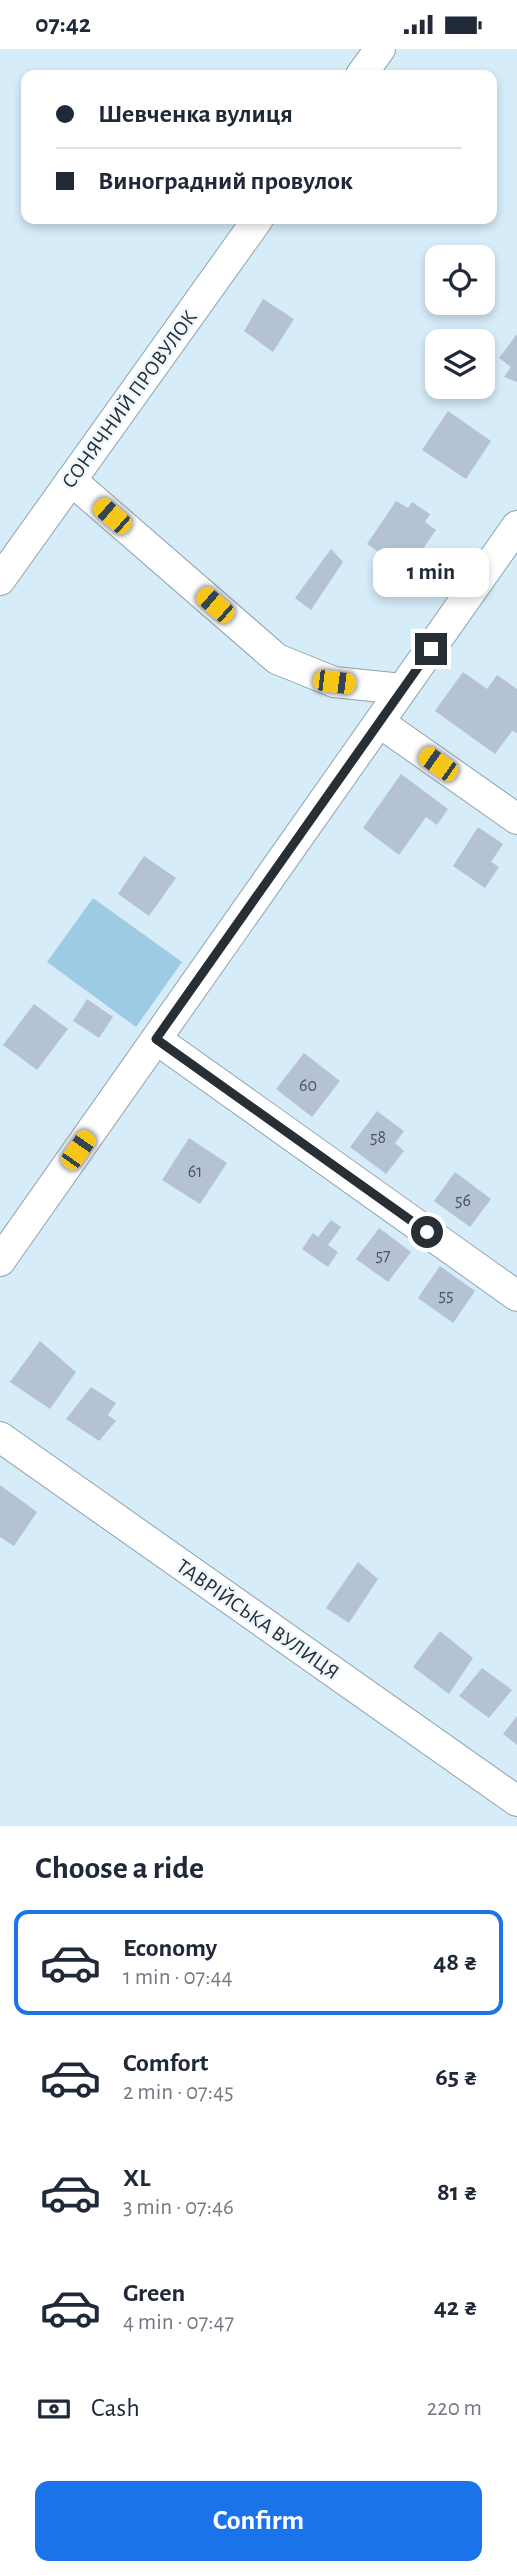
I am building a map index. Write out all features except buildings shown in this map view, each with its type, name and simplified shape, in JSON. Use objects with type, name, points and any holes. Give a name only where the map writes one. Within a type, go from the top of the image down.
[{"type":"street","points":[[365,70],[380,49]]},
{"type":"street","name":"СОНЯЧНИЙ ПРОВУЛОК","points":[[0,580],[254,224]]},
{"type":"street","points":[[71,480],[277,659],[334,682],[402,689]]},
{"type":"street","points":[[0,1261],[517,526]]},
{"type":"street","points":[[379,722],[517,819]]},
{"type":"street","points":[[156,1039],[517,1296]]},
{"type":"street","name":"ТАВРІЙСЬКА ВУЛИЦЯ","points":[[0,1437],[517,1801]]},
{"type":"shaded area","points":[[93,898],[182,962],[136,1027],[47,962]]},
{"type":"route","points":[[427,1232],[156,1039],[431,649]]}]
